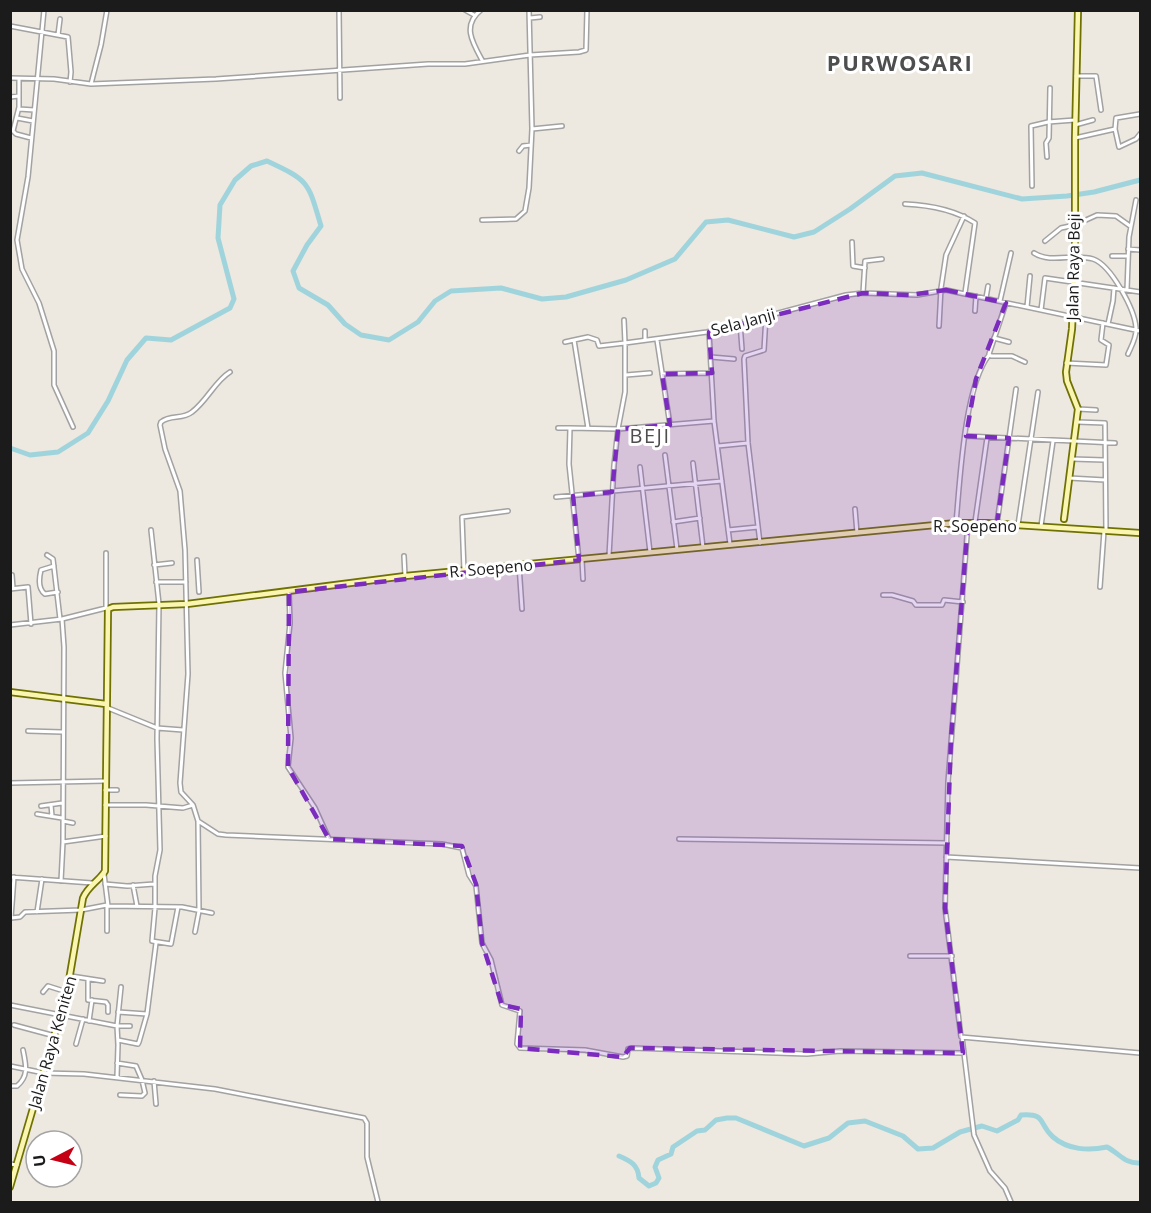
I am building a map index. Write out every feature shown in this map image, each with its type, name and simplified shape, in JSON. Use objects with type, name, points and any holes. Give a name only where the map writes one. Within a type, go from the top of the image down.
[{"type":"street","points":[[44,10],[18,247],[22,269],[39,303],[54,351],[54,386],[73,427]]},
{"type":"street","points":[[91,84],[107,10]]},
{"type":"street","points":[[339,10],[340,98]]},
{"type":"street","points":[[465,10],[475,15]]},
{"type":"street","points":[[481,10],[471,19],[470,27],[475,47],[482,60]]},
{"type":"street","points":[[482,220],[516,219],[525,211],[529,188],[532,129],[530,10]]},
{"type":"street","points":[[10,78],[54,77],[70,82],[91,84],[236,78],[465,64],[482,60],[584,51],[587,10]]},
{"type":"street","name":"Jalan Raya Beji","points":[[1064,519],[1078,409],[1067,381],[1066,363],[1072,316],[1075,256],[1074,179],[1078,10]]},
{"type":"street","points":[[530,18],[540,18]]},
{"type":"street","points":[[58,35],[60,19]]},
{"type":"street","points":[[10,26],[69,39],[72,72],[70,82]]},
{"type":"street","points":[[1076,76],[1096,76],[1101,110]]},
{"type":"street","points":[[19,79],[19,110],[14,133],[31,138]]},
{"type":"street","points":[[1047,157],[1050,88]]},
{"type":"street","points":[[10,97],[20,96]]},
{"type":"street","points":[[19,110],[34,110]]},
{"type":"street","points":[[1140,114],[1116,118],[1118,147],[1137,139],[1140,134]]},
{"type":"street","points":[[16,118],[33,121]]},
{"type":"street","points":[[1032,186],[1031,126],[1048,122],[1075,123],[1093,120]]},
{"type":"street","points":[[532,129],[562,126]]},
{"type":"street","points":[[1075,138],[1115,129]]},
{"type":"street","points":[[519,152],[523,146],[531,146]]},
{"type":"street","points":[[1127,290],[1130,226],[1136,200]]},
{"type":"street","points":[[905,204],[940,209],[963,216],[976,226],[965,293]]},
{"type":"street","points":[[1045,241],[1061,228],[1075,225],[1092,216],[1104,214],[1116,216],[1130,226]]},
{"type":"street","points":[[939,326],[946,255],[963,216]]},
{"type":"street","points":[[852,242],[853,266],[865,268]]},
{"type":"street","points":[[1128,249],[1140,250]]},
{"type":"street","points":[[1000,301],[1011,253]]},
{"type":"street","points":[[1034,253],[1045,259],[1075,256],[1098,262],[1132,309],[1138,331],[1128,354]]},
{"type":"street","points":[[1112,256],[1128,256]]},
{"type":"street","points":[[863,293],[865,261],[882,259]]},
{"type":"street","points":[[1027,307],[1030,276]]},
{"type":"street","points":[[1041,310],[1044,279],[1140,292]]},
{"type":"street","points":[[986,298],[988,286]]},
{"type":"street","points":[[1066,363],[1106,365],[1108,345],[1101,340],[1118,288]]},
{"type":"street","name":"Sela Janji","points":[[574,340],[590,338],[597,340],[599,346],[657,340],[709,332],[833,297],[863,293],[910,296],[941,290],[965,293],[1138,331]]},
{"type":"street","points":[[975,311],[976,296]]},
{"type":"street","points":[[956,523],[970,406],[976,379],[989,355],[1006,303]]},
{"type":"street","points":[[759,543],[748,443],[744,359],[745,356],[764,350],[766,316]]},
{"type":"street","points":[[609,558],[618,429],[626,375],[624,320]]},
{"type":"street","points":[[740,323],[742,349]]},
{"type":"street","points":[[645,331],[645,340]]},
{"type":"street","points":[[709,332],[714,421],[730,546]]},
{"type":"street","points":[[994,338],[1009,342]]},
{"type":"street","points":[[566,342],[574,340],[588,428]]},
{"type":"street","points":[[657,340],[670,425]]},
{"type":"street","points":[[989,355],[1012,356],[1025,362]]},
{"type":"street","points":[[711,357],[734,359]]},
{"type":"street","points":[[195,932],[199,911],[198,820],[193,805],[181,792],[188,674],[187,604],[180,491],[165,449],[161,422],[171,417],[184,417],[193,411],[230,372]]},
{"type":"street","points":[[626,375],[650,373]]},
{"type":"street","points":[[662,374],[712,373]]},
{"type":"street","points":[[997,523],[1016,389]]},
{"type":"street","points":[[1018,525],[1038,392]]},
{"type":"street","points":[[1078,409],[1096,410]]},
{"type":"street","points":[[558,428],[618,429],[714,421]]},
{"type":"street","points":[[1077,422],[1105,423],[1105,531],[1100,587]]},
{"type":"street","points":[[570,428],[569,464],[583,579]]},
{"type":"street","points":[[966,436],[1115,444]]},
{"type":"street","points":[[975,522],[987,437]]},
{"type":"street","points":[[1041,526],[1053,441]]},
{"type":"street","points":[[718,446],[748,443]]},
{"type":"street","points":[[664,455],[677,551]]},
{"type":"street","points":[[1072,459],[1104,460]]},
{"type":"street","points":[[693,464],[703,548]]},
{"type":"street","points":[[640,467],[650,553]]},
{"type":"street","points":[[1069,478],[1105,480]]},
{"type":"street","points":[[556,497],[722,480]]},
{"type":"street","points":[[855,509],[857,533]]},
{"type":"street","points":[[464,571],[462,517],[508,511]]},
{"type":"street","points":[[673,522],[699,518]]},
{"type":"street","points":[[1056,527],[1064,519],[1072,528]]},
{"type":"street","name":"R. Soepeno","points":[[107,609],[187,604],[199,600],[289,592],[405,576],[956,523],[997,523],[1140,533]]},
{"type":"street","points":[[968,523],[950,750],[945,908],[974,1135],[990,1171],[1005,1188],[1011,1203]]},
{"type":"street","points":[[728,530],[758,527]]},
{"type":"street","points":[[151,530],[159,604],[157,728],[160,850],[155,884],[152,940],[156,943],[171,944],[178,907]]},
{"type":"street","points":[[106,554],[104,874],[107,931]]},
{"type":"street","points":[[47,555],[53,559],[61,619],[62,881]]},
{"type":"street","points":[[404,556],[405,576]]},
{"type":"street","points":[[197,560],[198,592]]},
{"type":"street","points":[[154,565],[172,563]]},
{"type":"street","points":[[519,565],[522,609]]},
{"type":"street","points":[[54,566],[41,570],[40,584],[45,594],[58,592]]},
{"type":"street","points":[[12,575],[12,588],[28,587],[30,624]]},
{"type":"street","points":[[156,582],[186,582]]},
{"type":"street","points":[[289,592],[290,623],[285,673],[291,738],[288,765],[315,808],[329,839]]},
{"type":"street","points":[[883,595],[913,601],[916,605],[942,605],[944,600],[963,602]]},
{"type":"street","points":[[10,625],[61,619],[107,609]]},
{"type":"street","points":[[10,692],[106,705],[157,728],[183,730]]},
{"type":"street","points":[[28,731],[63,732]]},
{"type":"street","points":[[10,783],[105,782]]},
{"type":"street","points":[[105,790],[117,790]]},
{"type":"street","points":[[41,806],[62,803]]},
{"type":"street","points":[[51,805],[52,816]]},
{"type":"street","points":[[105,805],[183,808],[193,805]]},
{"type":"street","points":[[37,814],[73,823]]},
{"type":"street","points":[[198,820],[218,834],[226,835],[442,844],[462,848],[469,875],[476,886],[482,943],[491,960],[502,1005],[520,1011],[518,1044],[520,1048],[585,1050],[624,1057],[632,1048],[807,1054],[840,1051],[963,1053]]},
{"type":"street","points":[[63,842],[106,836]]},
{"type":"street","points":[[679,840],[947,843]]},
{"type":"street","points":[[946,857],[1140,868]]},
{"type":"street","points":[[85,894],[104,874]]},
{"type":"street","points":[[94,883],[12,877],[11,918],[22,916],[25,912],[81,910],[107,905],[178,907],[212,913]]},
{"type":"street","points":[[37,912],[42,879]]},
{"type":"street","points":[[85,884],[85,894]]},
{"type":"street","points":[[105,884],[155,884]]},
{"type":"street","points":[[133,885],[136,906]]},
{"type":"street","name":"Jalan Raya Keniten","points":[[10,1187],[67,992],[85,894]]},
{"type":"street","points":[[118,1040],[139,1044],[147,1014],[156,943]]},
{"type":"street","points":[[910,956],[952,956]]},
{"type":"street","points":[[71,976],[103,981]]},
{"type":"street","points":[[88,980],[88,998],[105,1002],[108,1005],[108,1012]]},
{"type":"street","points":[[44,992],[48,986],[67,992]]},
{"type":"street","points":[[117,1077],[117,1026],[121,987]]},
{"type":"street","points":[[88,1021],[92,1000]]},
{"type":"street","points":[[10,1005],[88,1021],[130,1026]]},
{"type":"street","points":[[118,1012],[147,1014]]},
{"type":"street","points":[[76,1044],[83,1019]]},
{"type":"street","points":[[14,1025],[55,1036]]},
{"type":"street","points":[[962,1037],[1140,1053]]},
{"type":"street","points":[[10,1086],[19,1085],[24,1080],[27,1069],[23,1050]]},
{"type":"street","points":[[117,1063],[134,1064],[142,1080],[144,1095],[120,1095]]},
{"type":"street","points":[[11,1067],[44,1073],[117,1077],[215,1089],[364,1118],[367,1124],[367,1157],[378,1203]]},
{"type":"street","points":[[154,1081],[156,1104]]},
{"type":"street","points":[[10,1164],[17,1166]]},
{"type":"highlighted area","points":[[946,290],[1006,303],[976,379],[966,436],[1009,438],[997,523],[968,522],[951,739],[945,908],[963,1053],[630,1048],[623,1057],[520,1048],[521,1009],[502,1005],[482,943],[476,884],[462,846],[329,839],[288,767],[289,592],[579,560],[573,496],[612,492],[618,429],[670,425],[662,374],[712,373],[709,332],[863,293],[910,295]]},
{"type":"waterway","points":[[10,448],[30,455],[58,452],[88,433],[108,401],[127,360],[146,338],[171,340],[230,308],[234,299],[218,238],[220,205],[235,180],[251,166],[267,161],[292,173],[305,184],[310,191],[321,226],[307,245],[293,271],[299,288],[328,305],[345,324],[361,335],[389,340],[418,322],[435,301],[451,291],[501,288],[542,299],[566,297],[626,280],[675,259],[706,222],[728,220],[794,237],[814,232],[895,176],[922,173],[1022,199],[1094,192],[1140,180]]},
{"type":"waterway","points":[[619,1156],[633,1164],[639,1178],[649,1186],[656,1183],[659,1178],[655,1167],[658,1160],[671,1154],[673,1147],[697,1131],[705,1130],[716,1120],[736,1118],[804,1146],[829,1138],[848,1123],[865,1121],[903,1136],[918,1149],[933,1148],[960,1132],[982,1126],[997,1131],[1018,1120],[1021,1115],[1029,1115],[1039,1118],[1048,1132],[1065,1145],[1086,1149],[1107,1147],[1126,1160],[1140,1163]]},
{"type":"district","name":"PURWOSARI","points":[[900,62]]},
{"type":"district","name":"BEJI","points":[[650,435]]}]
